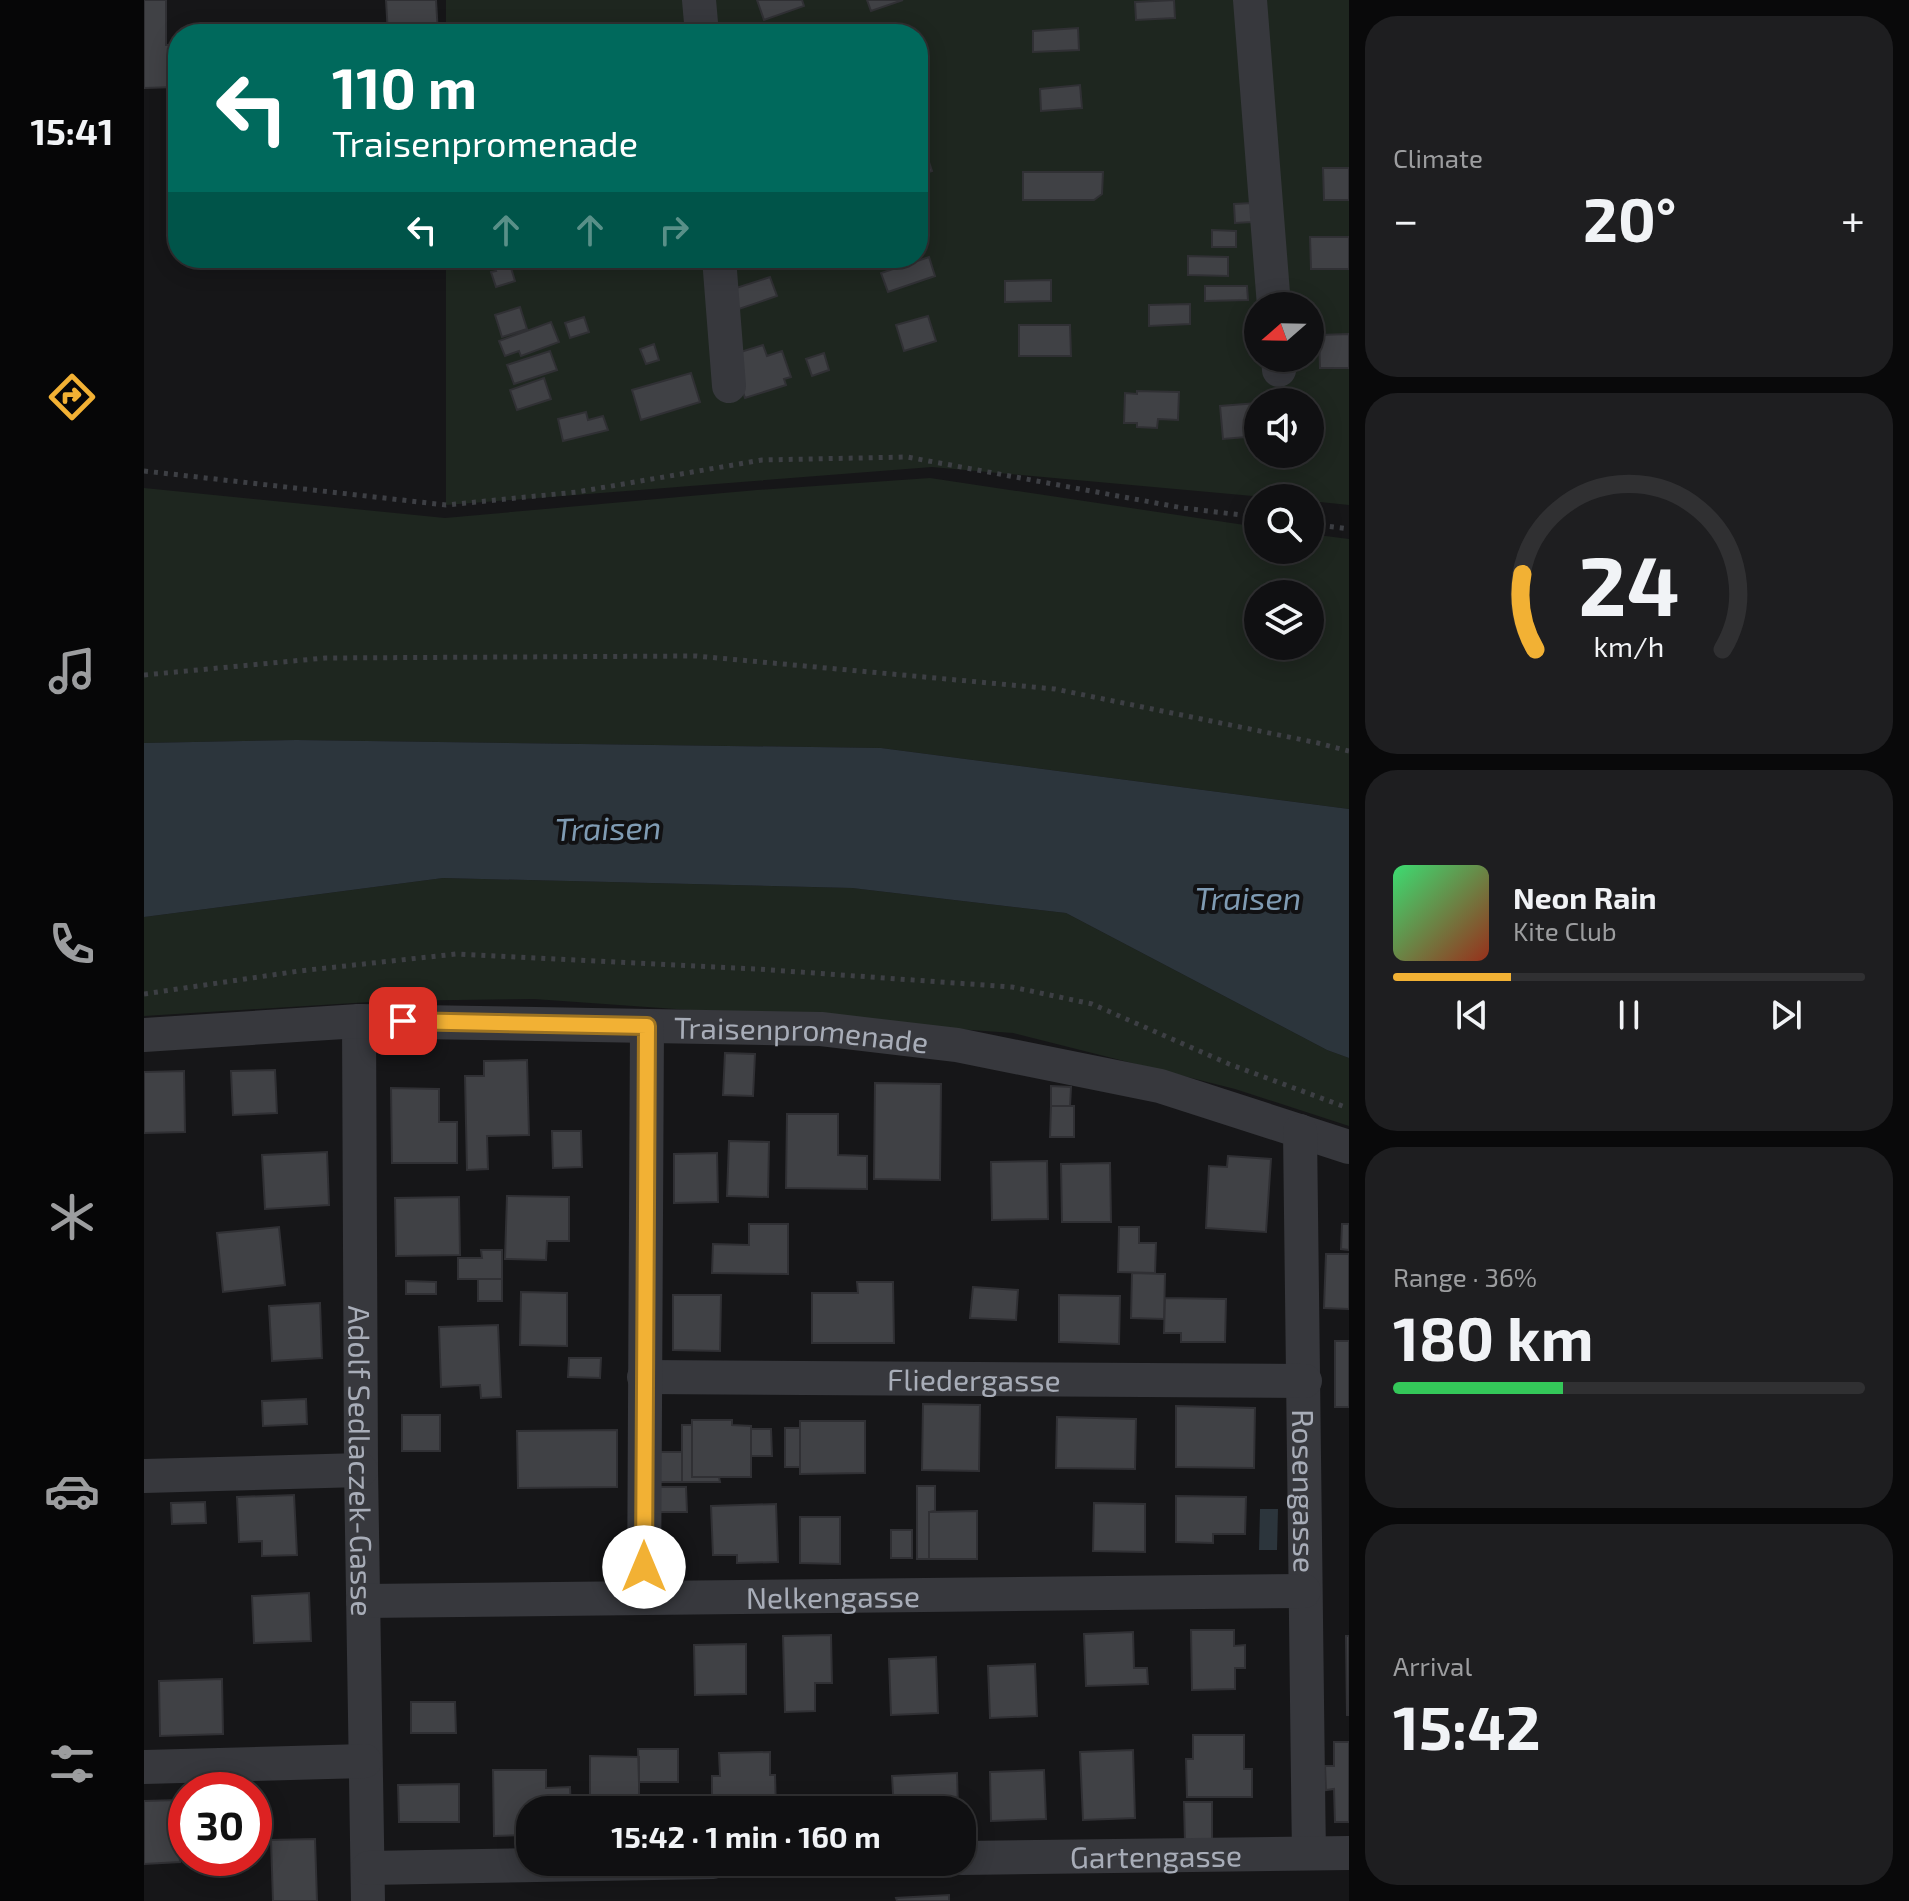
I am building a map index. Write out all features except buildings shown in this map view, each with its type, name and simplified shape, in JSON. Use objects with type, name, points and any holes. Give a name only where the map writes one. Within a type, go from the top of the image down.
[{"type":"street","points":[[699,0],[701,24]]},
{"type":"street","points":[[1250,0],[1273,292]]},
{"type":"street","points":[[720,268],[729,386]]},
{"type":"street","name":"Traisenpromenade","points":[[144,1035],[359,1021],[821,1029],[957,1045],[1160,1086],[1349,1147]]},
{"type":"street","name":"Adolf Sedlaczek-Gasse","points":[[359,1021],[361,1470],[368,1884]]},
{"type":"street","points":[[644,1598],[647,1026]]},
{"type":"street","name":"Rosengasse","points":[[1300,1131],[1309,1852]]},
{"type":"street","name":"Fliedergasse","points":[[644,1377],[1305,1381]]},
{"type":"street","points":[[144,1476],[361,1470]]},
{"type":"street","name":"Nelkengasse","points":[[363,1601],[1304,1591]]},
{"type":"street","points":[[144,1767],[365,1761]]},
{"type":"street","name":"Gartengasse","points":[[976,1858],[1349,1853]]},
{"type":"street","points":[[368,1884],[516,1875]]},
{"type":"path","points":[[144,471],[446,505],[577,492],[762,460],[907,457],[1183,508],[1244,515]]},
{"type":"path","points":[[1324,526],[1349,529]]},
{"type":"path","points":[[144,675],[325,658],[696,656],[1055,689],[1349,751]]},
{"type":"shaded area","points":[[446,0],[1349,0],[1349,505],[1324,502],[1324,484],[1244,484],[1244,495],[932,467],[446,505],[446,268],[928,268],[928,24],[446,24]]},
{"type":"shaded area","points":[[930,478],[1244,525],[1244,564],[1324,564],[1324,536],[1349,539],[1349,809],[881,748],[296,740],[144,743],[144,488],[445,518]]},
{"type":"shaded area","points":[[443,878],[852,888],[1066,913],[1327,1050],[1349,1058],[1349,1126],[1235,1089],[1013,1033],[534,999],[386,1001],[144,1016],[144,917]]},
{"type":"water","name":"Traisen","points":[[296,740],[881,748],[1349,809],[1349,1058],[1327,1050],[1066,913],[852,888],[443,878],[144,917],[144,743]]},
{"type":"water","points":[[1260,1509],[1278,1509],[1277,1550],[1259,1550]]},
{"type":"route","points":[[403,1021],[647,1026],[644,1567]]}]
